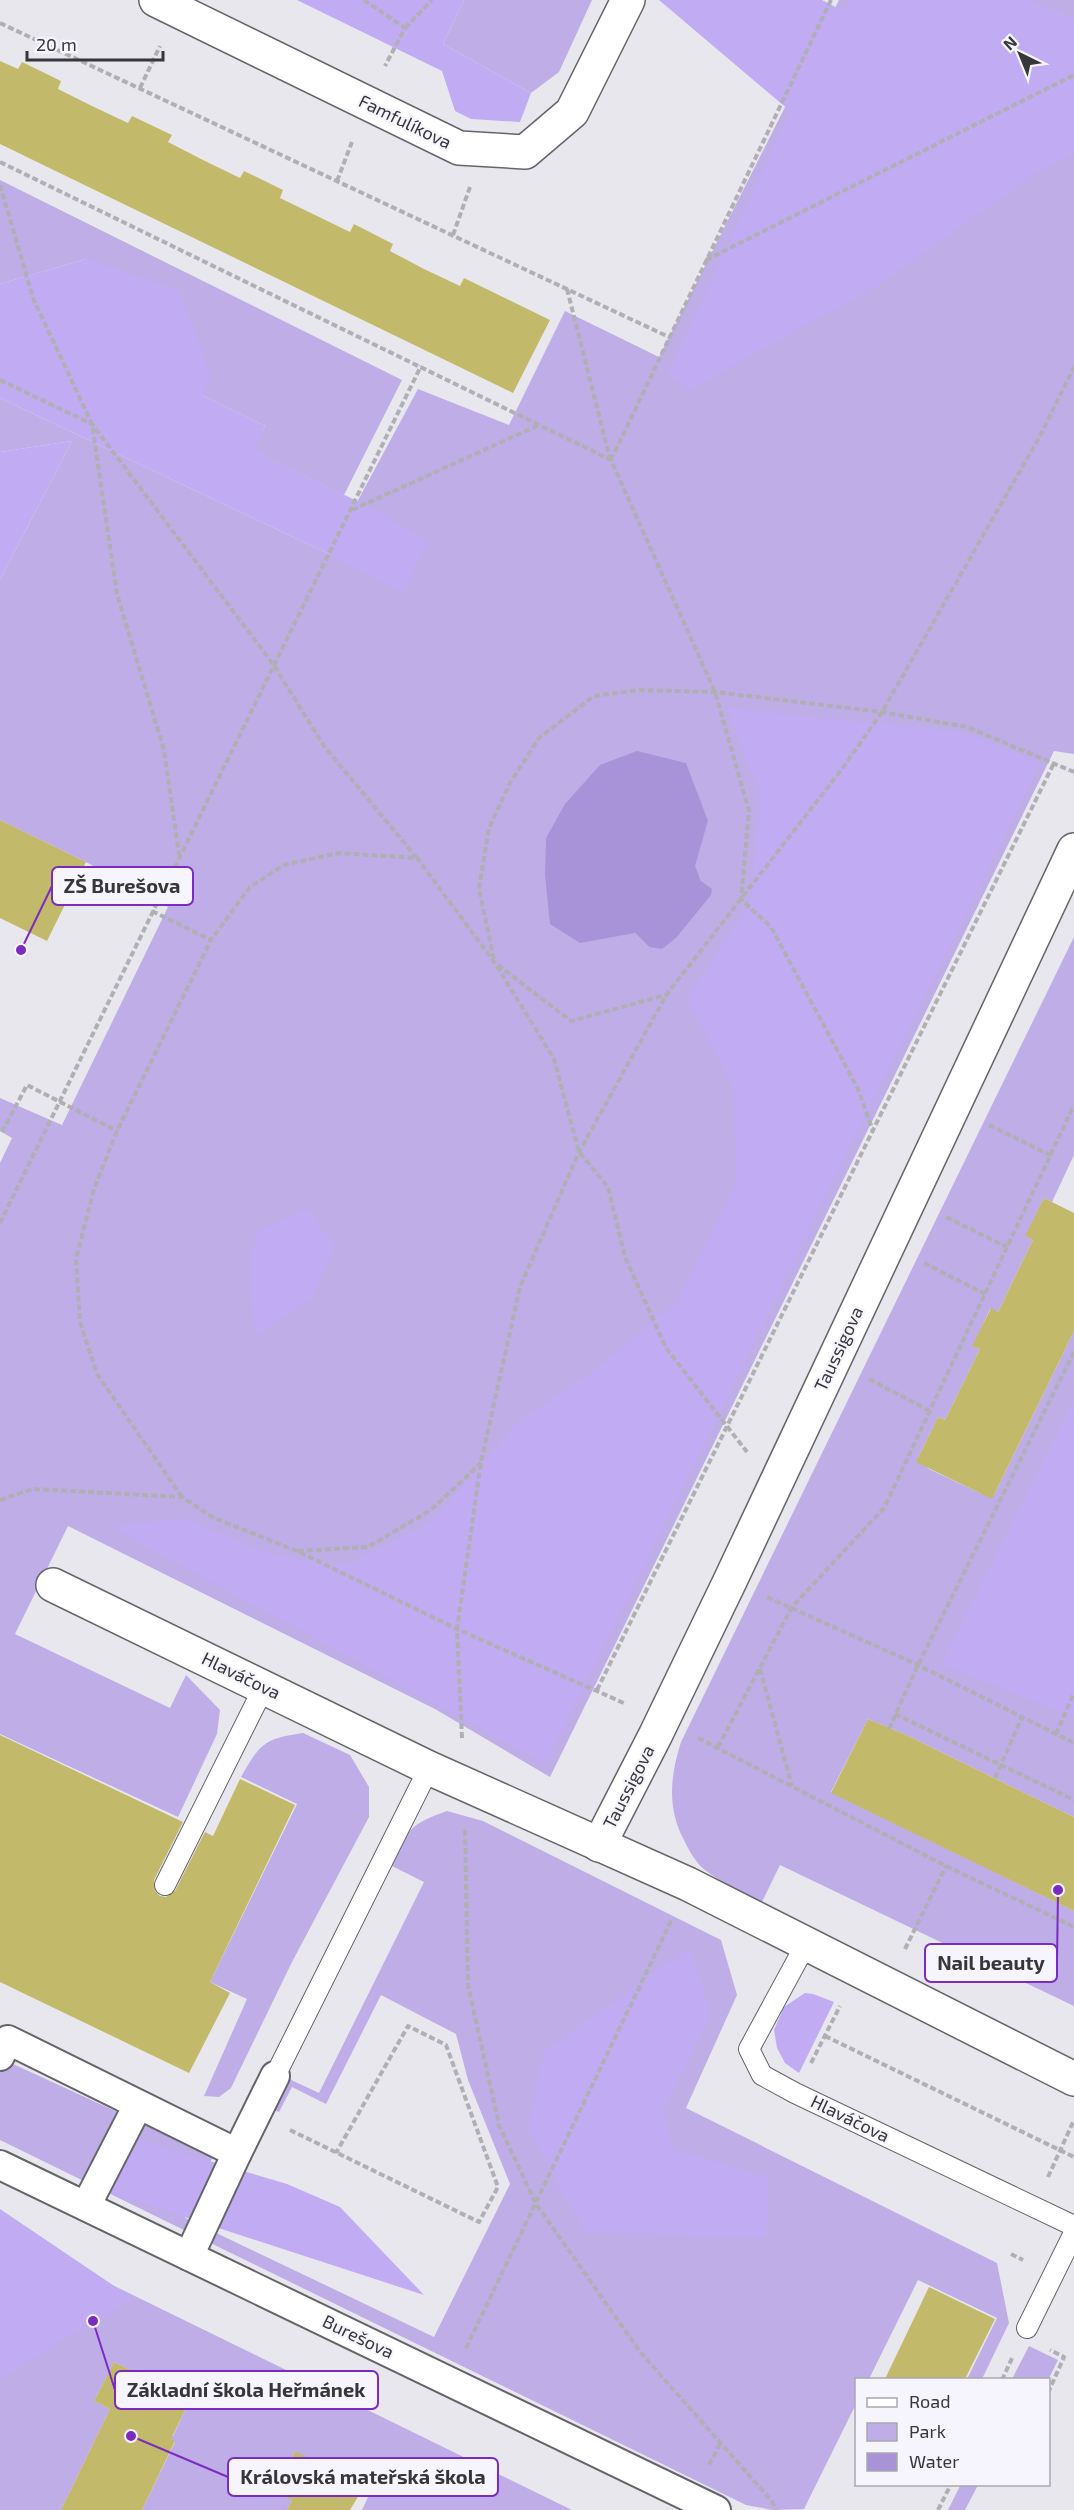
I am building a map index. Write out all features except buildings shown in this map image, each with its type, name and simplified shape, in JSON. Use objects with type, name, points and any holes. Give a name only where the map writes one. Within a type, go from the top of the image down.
[{"type":"street","name":"Famfulíkova","points":[[156,0],[459,148],[525,152],[572,112],[628,0]]},
{"type":"street","name":"Taussigova","points":[[599,1845],[729,1583],[1074,850]]},
{"type":"street","name":"Hlaváčova","points":[[53,1585],[429,1768],[688,1884],[1074,2079]]},
{"type":"street","points":[[0,2056],[8,2040],[237,2153]]},
{"type":"street","points":[[189,2256],[275,2076]]},
{"type":"street","points":[[86,2206],[138,2105]]},
{"type":"street","name":"Burešova","points":[[0,2165],[716,2510]]},
{"type":"lane","points":[[165,1885],[264,1687]]},
{"type":"lane","points":[[275,2076],[429,1768]]},
{"type":"lane","name":"Hlaváčova","points":[[806,1944],[748,2049],[762,2075],[795,2093],[1074,2226]]},
{"type":"lane","points":[[1027,2328],[1074,2233]]},
{"type":"path","points":[[364,0],[405,28]]},
{"type":"path","points":[[367,103],[405,28],[432,0]]},
{"type":"path","points":[[610,459],[831,0]]},
{"type":"path","points":[[0,23],[669,337]]},
{"type":"path","points":[[705,261],[1074,75]]},
{"type":"path","points":[[453,235],[483,150]]},
{"type":"path","points":[[0,162],[610,459]]},
{"type":"path","points":[[0,185],[33,298],[92,424],[273,664],[324,746],[417,858],[495,963],[554,1059],[579,1152],[608,1187],[625,1257],[666,1348],[727,1428],[775,1485]]},
{"type":"path","points":[[567,289],[610,459],[715,692],[749,811],[741,899]]},
{"type":"path","points":[[0,1223],[421,366]]},
{"type":"path","points":[[776,2510],[771,2500],[641,2353],[536,2204],[499,2126],[468,1985],[465,1783],[457,1629],[481,1462],[520,1287],[579,1152],[667,994],[842,770],[882,712],[1040,436],[1074,367]]},
{"type":"path","points":[[0,380],[92,424]]},
{"type":"path","points":[[92,424],[117,594],[164,750],[179,857]]},
{"type":"path","points":[[351,511],[539,424]]},
{"type":"path","points":[[667,994],[571,1021],[495,963],[479,889],[489,828],[510,783],[539,738],[594,696],[639,690],[715,692],[882,712],[967,727],[1074,772]]},
{"type":"path","points":[[597,1690],[1054,763]]},
{"type":"path","points":[[417,858],[338,853],[284,865],[250,887],[211,940],[117,1131],[94,1189],[76,1259],[80,1322],[97,1374],[182,1497],[214,1518],[297,1551],[368,1547],[431,1510],[481,1462]]},
{"type":"path","points":[[741,899],[771,927],[858,1089],[873,1131]]},
{"type":"path","points":[[152,911],[211,940]]},
{"type":"path","points":[[2,1132],[27,1085],[117,1131]]},
{"type":"path","points":[[718,1747],[792,1607],[884,1508],[1074,1105]]},
{"type":"path","points":[[952,1107],[1050,1155]]},
{"type":"path","points":[[909,1199],[1007,1247]]},
{"type":"path","points":[[887,1245],[985,1294]]},
{"type":"path","points":[[889,1729],[918,1665],[1074,1352]]},
{"type":"path","points":[[833,1361],[930,1411]]},
{"type":"path","points":[[0,1500],[33,1489],[182,1497]]},
{"type":"path","points":[[729,1583],[792,1607],[918,1665],[1074,1743]]},
{"type":"path","points":[[760,1669],[793,1787]]},
{"type":"path","points":[[1056,1734],[1074,1693]]},
{"type":"path","points":[[895,1714],[1074,1800]]},
{"type":"path","points":[[994,1778],[1022,1717]]},
{"type":"path","points":[[795,2093],[839,2007],[887,1983],[946,1866]]},
{"type":"path","points":[[450,2382],[688,1884]]},
{"type":"path","points":[[257,2114],[336,2153],[479,2222],[498,2187],[446,2045],[408,2026],[336,2153]]},
{"type":"path","points":[[825,2036],[1074,2157]]},
{"type":"path","points":[[1044,2186],[1074,2120]]},
{"type":"path","points":[[1043,2347],[1064,2357],[1050,2388]]},
{"type":"path","points":[[938,2510],[950,2486]]},
{"type":"green space","points":[[464,0],[592,0],[559,72],[531,93],[443,44]]},
{"type":"green space","points":[[839,0],[1074,0],[1074,754],[1054,751],[550,1777],[435,1709],[68,1526],[15,1634],[170,1708],[186,1675],[220,1710],[217,1734],[178,1817],[0,1734],[0,1163],[12,1138],[0,1131],[0,1098],[62,1125],[168,907],[86,862],[0,820],[0,580],[72,441],[0,452],[0,398],[329,554],[418,389],[509,425],[565,311],[659,357]],"holes":[[[708,821],[694,866],[701,881],[649,947],[635,933]]]},
{"type":"green space","points":[[0,180],[402,380],[344,495],[252,451],[265,426],[202,395],[86,259],[0,284]]},
{"type":"green space","points":[[1074,937],[1074,1155],[1052,1202],[1044,1198],[1026,1236],[1033,1240],[998,1312],[990,1309],[973,1346],[980,1349],[945,1420],[938,1417],[918,1458],[929,1469],[982,1494],[995,1493],[1074,1331],[1074,1817],[904,1734],[868,1719],[831,1792],[1074,1911],[1074,2006],[780,1865],[761,1904],[725,1884],[696,1860],[679,1828],[672,1792],[674,1768],[681,1742]]},
{"type":"green space","points":[[303,1733],[350,1755],[369,1787],[369,1817],[292,1962],[231,2088],[219,2097],[204,2096],[247,1999],[210,1982],[297,1804],[241,1777],[258,1750],[264,1745],[279,1738]]},
{"type":"green space","points":[[447,1811],[483,1821],[721,1940],[737,1995],[686,2108],[997,2263],[1009,2323],[982,2378],[967,2378],[997,2318],[918,2280],[869,2378],[855,2378],[855,2406],[804,2509],[773,2510],[746,2505],[0,2140],[0,2058],[213,2156],[185,2218],[434,2337],[510,2184],[468,2080],[456,2034],[381,1995],[326,2104],[292,2087],[279,2112],[271,2109],[287,2078],[319,2093],[424,1882],[390,1865],[405,1836],[424,1820]]},
{"type":"green space","points":[[0,2230],[572,2510],[362,2510],[369,2495],[295,2451],[276,2492],[292,2500],[287,2510],[142,2510],[175,2442],[164,2436],[166,2433],[173,2436],[186,2408],[180,2404],[183,2396],[114,2362],[94,2401],[110,2409],[61,2510],[0,2510]]},
{"type":"green space","points":[[1029,2346],[1058,2360],[1049,2378],[1013,2378]]},
{"type":"green space","points":[[960,2486],[977,2486],[965,2510],[948,2510]]},
{"type":"shaded area","points":[[297,0],[464,0],[443,44],[531,93],[520,122],[471,119],[455,111],[442,71]]},
{"type":"shaded area","points":[[659,0],[822,0],[843,11],[850,0],[1029,0],[1074,19],[1074,154],[1039,171],[878,285],[689,390],[668,374],[790,111]]},
{"type":"shaded area","points":[[86,259],[180,291],[211,377],[202,395],[265,426],[253,451],[357,501],[429,540],[404,593],[329,554],[0,398],[0,284]]},
{"type":"shaded area","points":[[72,441],[0,580],[0,452]]},
{"type":"shaded area","points":[[727,708],[966,733],[1040,763],[546,1764],[111,1527],[185,1518],[265,1553],[346,1566],[430,1524],[519,1421],[598,1368],[676,1303],[736,1183],[734,1088],[687,1000],[751,902],[760,794]]},
{"type":"shaded area","points":[[307,1209],[335,1246],[312,1299],[255,1335],[250,1262],[257,1231]]},
{"type":"shaded area","points":[[1074,1401],[1074,1717],[941,1664]]},
{"type":"shaded area","points":[[690,1947],[711,2013],[663,2109],[674,2149],[769,2178],[766,2237],[585,2232],[528,2129],[544,2052]]},
{"type":"shaded area","points":[[805,1993],[834,2002],[799,2073],[785,2063],[777,2048],[774,2030],[784,2007]]},
{"type":"shaded area","points":[[135,2139],[287,2184],[340,2207],[424,2295],[108,2192]]},
{"type":"shaded area","points":[[0,2209],[132,2298],[0,2379]]},
{"type":"water","points":[[637,751],[686,763],[708,821],[695,866],[701,881],[712,889],[711,895],[676,938],[662,949],[649,947],[635,933],[580,943],[550,924],[545,875],[546,838],[565,804],[600,765]]},
{"type":"place","name":"ZŠ Burešova","points":[[21,950]]},
{"type":"place","name":"Nail beauty","points":[[1058,1890]]},
{"type":"place","name":"Základní škola Heřmánek","points":[[93,2321]]},
{"type":"place","name":"Královská mateřská škola","points":[[131,2436]]}]
